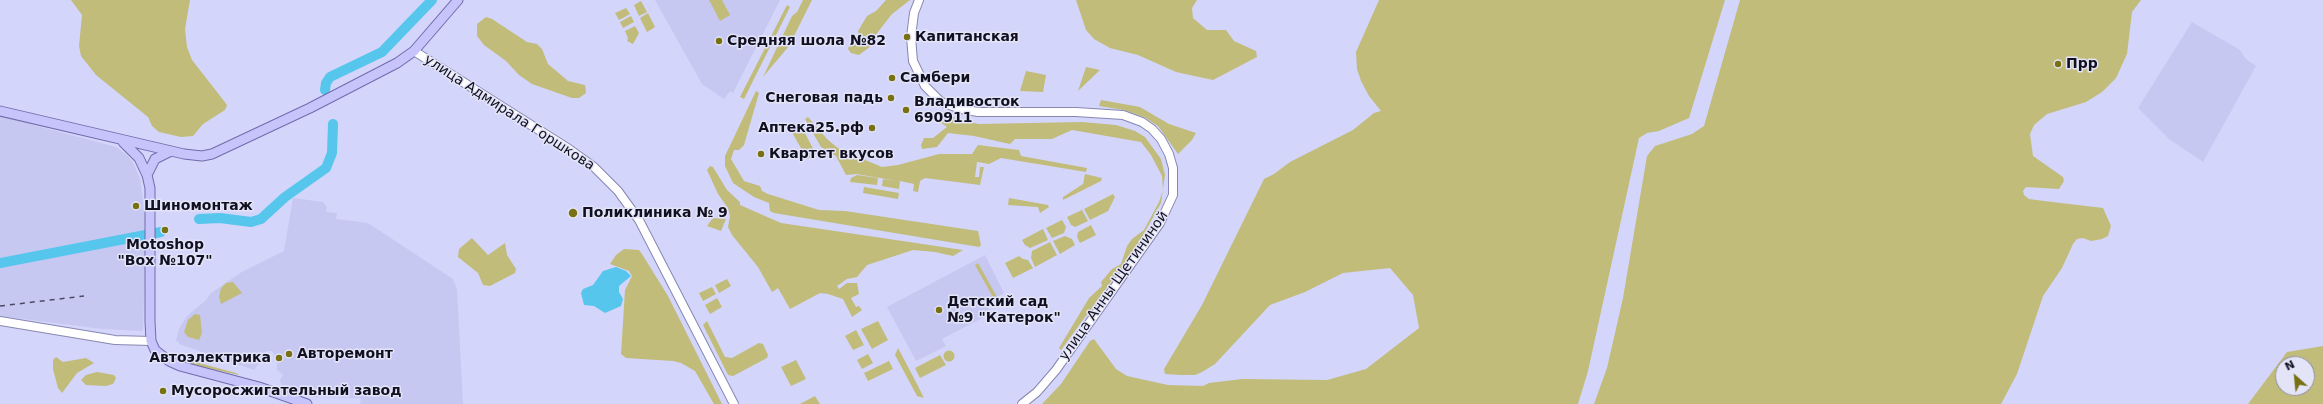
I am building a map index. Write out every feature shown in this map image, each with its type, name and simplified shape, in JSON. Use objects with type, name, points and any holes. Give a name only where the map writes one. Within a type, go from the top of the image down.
[{"type":"main road","name":"улица Адмирала Горшкова","points":[[0,111],[122,141],[202,156],[220,151],[397,63],[414,52],[458,0]]},
{"type":"main road","name":"улица Анны Щетининой","points":[[919,0],[914,13],[911,37],[913,62],[925,86],[941,102],[978,112],[1076,112],[1123,115],[1142,122],[1152,129],[1161,139],[1169,154],[1173,168],[1173,195],[1160,223],[1056,370],[1037,392],[1022,404]]},
{"type":"main road","name":"улица Адмирала Горшкова","points":[[414,52],[569,149],[597,170],[618,191],[640,220],[734,404]]},
{"type":"main road","points":[[122,141],[133,150],[147,175],[150,193],[149,341],[154,354],[166,365],[298,404]]},
{"type":"main road","points":[[147,175],[155,159],[171,151]]},
{"type":"main road","points":[[0,321],[115,340],[149,341]]},
{"type":"main road","points":[[149,341],[159,354],[180,366],[259,387],[307,404]]},
{"type":"shaded area","points":[[71,0],[190,0],[185,29],[187,47],[192,60],[227,105],[225,110],[203,124],[193,136],[181,137],[159,132],[152,126],[148,117],[96,75],[81,56],[79,46],[82,15]]},
{"type":"shaded area","name":"Средняя шола №82","points":[[655,0],[780,0],[733,93],[730,91],[724,99],[702,84]]},
{"type":"shaded area","points":[[709,0],[722,0],[730,15],[720,21]]},
{"type":"shaded area","points":[[803,0],[812,0],[789,46],[763,77],[792,16],[797,12]]},
{"type":"shaded area","points":[[886,0],[910,0],[892,14],[874,37],[859,36],[858,31],[867,16],[876,11]]},
{"type":"shaded area","points":[[1076,0],[1197,0],[1192,8],[1193,18],[1207,30],[1226,30],[1234,41],[1256,51],[1257,57],[1213,80],[1176,72],[1138,55],[1110,48],[1094,39],[1086,30]]},
{"type":"shaded area","points":[[1379,0],[1725,0],[1689,118],[1659,131],[1647,133],[1639,138],[1588,371],[1578,404],[1042,404],[1061,384],[1090,341],[1094,339],[1116,369],[1127,376],[1168,385],[1203,386],[1209,383],[1242,379],[1327,380],[1366,369],[1419,328],[1413,295],[1390,268],[1343,273],[1305,292],[1270,305],[1215,364],[1202,372],[1195,375],[1165,374],[1164,369],[1202,305],[1264,179],[1274,174],[1290,162],[1353,130],[1374,113],[1381,111],[1369,96],[1361,81],[1357,69],[1356,52]]},
{"type":"shaded area","points":[[1740,0],[2141,0],[2132,12],[2127,54],[2116,78],[2102,92],[2086,102],[2047,114],[2034,125],[2030,134],[2033,156],[2063,177],[2064,181],[2059,189],[2026,187],[2023,191],[2024,195],[2029,199],[2103,208],[2111,226],[2108,236],[2102,239],[2091,241],[2083,238],[2077,239],[2073,244],[2062,268],[2043,296],[2017,374],[2001,404],[1594,404],[1607,368],[1623,298],[1647,156],[1655,146],[1692,134],[1704,126]]},
{"type":"shaded area","points":[[641,1],[647,12],[639,16],[634,5]]},
{"type":"shaded area","points":[[787,5],[790,7],[744,99],[740,97]]},
{"type":"shaded area","points":[[626,8],[630,14],[619,20],[615,13]]},
{"type":"shaded area","points":[[648,13],[655,27],[647,32],[640,18]]},
{"type":"shaded area","points":[[631,16],[634,22],[623,28],[620,22]]},
{"type":"shaded area","points":[[486,17],[492,19],[527,42],[537,44],[542,49],[548,64],[568,81],[585,85],[586,93],[579,98],[572,98],[532,84],[519,75],[506,61],[484,45],[477,36],[477,24]]},
{"type":"shaded area","points":[[2192,22],[2240,50],[2246,59],[2256,66],[2203,162],[2169,139],[2138,108]]},
{"type":"shaded area","points":[[635,26],[639,33],[633,44],[627,41],[628,38],[625,31]]},
{"type":"shaded area","points":[[860,39],[871,43],[871,46],[859,55],[851,53],[848,49],[850,43]]},
{"type":"shaded area","points":[[1086,67],[1100,70],[1078,91]]},
{"type":"shaded area","points":[[1026,71],[1046,75],[1043,92],[1020,91]]},
{"type":"shaded area","points":[[756,91],[759,93],[744,145],[739,150],[734,150],[731,159],[744,181],[760,186],[762,191],[768,194],[819,210],[845,211],[978,231],[981,245],[979,247],[774,213],[770,211],[769,203],[754,197],[733,183],[725,166],[725,156]]},
{"type":"shaded area","points":[[1101,100],[1140,107],[1169,124],[1196,133],[1192,140],[1178,154],[1158,126],[1144,117],[1124,110],[1099,106]]},
{"type":"shaded area","points":[[940,112],[964,121],[979,124],[1082,122],[1116,125],[1135,131],[1145,137],[1161,159],[1165,175],[1163,189],[1162,176],[1151,155],[1141,142],[1072,130],[1052,139],[1015,139],[1010,144],[974,136],[948,133],[937,147],[922,149],[921,145],[924,138],[933,138],[947,127],[937,120]]},
{"type":"shaded area","points":[[0,116],[116,147],[126,154],[132,161],[140,178],[146,223],[143,331],[102,329],[0,316]]},
{"type":"shaded area","points":[[808,117],[827,139],[839,149],[882,167],[898,165],[939,154],[972,154],[978,145],[1019,150],[1021,156],[1087,168],[1086,172],[1001,158],[989,164],[961,159],[977,162],[975,177],[979,177],[980,167],[984,167],[980,185],[925,178],[920,181],[918,192],[913,191],[914,184],[900,181],[899,189],[882,186],[883,179],[898,181],[856,174],[846,175],[836,156],[821,147],[805,119]]},
{"type":"shaded area","points":[[799,122],[816,154],[807,159],[789,127]]},
{"type":"shaded area","points":[[710,166],[713,167],[727,190],[740,202],[740,205],[781,223],[963,250],[953,256],[935,252],[913,250],[867,265],[857,277],[847,279],[837,286],[839,289],[847,283],[857,283],[859,294],[851,298],[856,307],[859,306],[862,310],[852,317],[843,299],[828,294],[820,293],[790,309],[778,288],[772,292],[758,267],[732,235],[728,227],[730,216],[728,208],[718,194],[707,170]]},
{"type":"shaded area","points":[[1085,174],[1102,178],[1101,181],[1063,200],[1063,197],[1083,184]]},
{"type":"shaded area","points":[[857,175],[878,178],[877,185],[850,182],[851,178]]},
{"type":"shaded area","points":[[864,187],[899,193],[898,199],[863,193]]},
{"type":"shaded area","points":[[1163,191],[1161,203],[1137,246],[1061,350],[1059,348],[1089,298],[1102,286],[1101,282],[1112,269],[1121,264],[1127,246],[1132,239],[1144,230],[1159,202]]},
{"type":"shaded area","points":[[1113,194],[1115,197],[1108,211],[1090,220],[1084,209]]},
{"type":"shaded area","points":[[293,198],[323,202],[327,207],[326,212],[337,213],[336,219],[368,223],[453,279],[457,289],[463,404],[360,404],[361,398],[312,397],[311,390],[302,395],[292,395],[281,385],[280,380],[283,375],[277,370],[277,360],[272,351],[267,351],[254,370],[179,344],[179,342],[176,341],[179,329],[187,316],[206,300],[210,294],[240,273],[284,251]]},
{"type":"shaded area","points":[[1009,198],[1048,205],[1049,207],[1040,213],[1038,207],[1008,205]]},
{"type":"shaded area","points":[[1082,210],[1088,221],[1075,227],[1071,225],[1067,217]]},
{"type":"shaded area","points":[[713,218],[726,219],[721,231],[707,226]]},
{"type":"shaded area","points":[[1062,220],[1066,227],[1064,233],[1052,238],[1046,228]]},
{"type":"shaded area","points":[[1091,225],[1096,235],[1080,243],[1077,237],[1078,232]]},
{"type":"shaded area","points":[[1043,229],[1048,240],[1030,248],[1025,245],[1022,240]]},
{"type":"shaded area","points":[[1065,236],[1072,239],[1075,245],[1060,254],[1053,241]]},
{"type":"shaded area","points":[[472,238],[488,255],[505,243],[507,255],[516,269],[515,273],[490,286],[483,285],[478,273],[458,257],[459,249]]},
{"type":"shaded area","points":[[1050,242],[1057,255],[1035,267],[1031,258],[1032,251]]},
{"type":"shaded area","points":[[624,249],[639,250],[642,254],[668,296],[722,404],[714,404],[695,371],[681,363],[673,361],[626,358],[621,354],[625,290],[632,276],[629,271],[610,264],[616,255]]},
{"type":"shaded area","name":"Детский сад №9 \"Катерок\"","points":[[985,255],[1004,293],[990,302],[988,315],[942,339],[946,346],[916,361],[887,307]]},
{"type":"shaded area","points":[[1019,256],[1028,260],[1033,268],[1013,278],[1005,263]]},
{"type":"shaded area","points":[[978,263],[997,297],[994,299],[975,265]]},
{"type":"shaded area","points":[[616,267],[626,271],[631,276],[619,286],[619,292],[623,299],[621,306],[605,313],[594,306],[584,305],[581,293],[583,289],[593,285],[603,271]]},
{"type":"shaded area","points":[[727,279],[731,286],[719,293],[715,285]]},
{"type":"shaded area","points":[[233,282],[242,293],[221,304],[219,297],[221,288],[226,283]]},
{"type":"shaded area","points":[[712,287],[716,294],[703,301],[699,293]]},
{"type":"shaded area","points":[[717,298],[722,307],[710,314],[705,305]]},
{"type":"shaded area","points":[[195,314],[200,315],[202,333],[199,340],[188,337],[184,332],[188,320]]},
{"type":"shaded area","points":[[707,321],[725,357],[732,358],[759,343],[763,344],[768,355],[767,358],[733,376],[728,375],[703,325]]},
{"type":"shaded area","points":[[878,321],[888,340],[872,349],[861,329]]},
{"type":"shaded area","points":[[856,330],[864,345],[853,350],[845,336]]},
{"type":"shaded area","points":[[2323,346],[2323,404],[2248,404],[2275,368],[2275,396],[2315,396],[2315,356],[2284,356],[2287,352]]},
{"type":"shaded area","points":[[898,348],[924,398],[917,396],[895,355]]},
{"type":"shaded area","points":[[949,350],[953,352],[955,356],[953,360],[949,362],[945,360],[943,356],[945,352]]},
{"type":"shaded area","points":[[868,354],[873,363],[862,369],[857,360]]},
{"type":"shaded area","points":[[940,355],[946,365],[920,378],[915,368]]},
{"type":"shaded area","points":[[56,357],[63,362],[86,358],[94,363],[77,373],[62,393],[58,388],[53,369],[53,360]]},
{"type":"shaded area","points":[[181,358],[239,375],[192,365],[180,360]]},
{"type":"shaded area","points":[[796,360],[806,379],[791,386],[781,367]]},
{"type":"shaded area","points":[[889,361],[893,369],[868,381],[864,373]]},
{"type":"shaded area","points":[[97,372],[114,375],[116,378],[113,384],[106,386],[86,385],[81,380],[86,375]]},
{"type":"shaded area","points":[[815,396],[820,404],[800,404]]},
{"type":"waterway","points":[[325,90],[326,83],[330,77],[382,52],[432,0]]},
{"type":"waterway","points":[[199,219],[220,218],[251,222],[261,219],[285,197],[326,168],[332,153],[333,124]]},
{"type":"waterway","points":[[0,263],[161,232]]},
{"type":"railway","points":[[0,306],[84,296]]},
{"type":"place","name":"Капитанская","points":[[907,37]]},
{"type":"place","name":"Средняя шола №82","points":[[719,41]]},
{"type":"place","name":"Прр","points":[[2058,64]]},
{"type":"place","name":"Самбери","points":[[892,78]]},
{"type":"place","name":"Снеговая падь","points":[[891,98]]},
{"type":"place","name":"Владивосток 690911","points":[[906,110]]},
{"type":"place","name":"Аптека25.рф","points":[[872,128]]},
{"type":"place","name":"Квартет вкусов","points":[[761,154]]},
{"type":"place","name":"Шиномонтаж","points":[[136,206]]},
{"type":"place","name":"Поликлиника № 9","points":[[573,213]]},
{"type":"place","name":"Motoshop \"Box №107\"","points":[[165,230]]},
{"type":"place","name":"Детский сад №9 \"Катерок\"","points":[[939,310]]},
{"type":"place","name":"Авторемонт","points":[[289,354]]},
{"type":"place","name":"Автоэлектрика","points":[[279,358]]},
{"type":"place","name":"Мусоросжигательный завод","points":[[163,391]]}]
